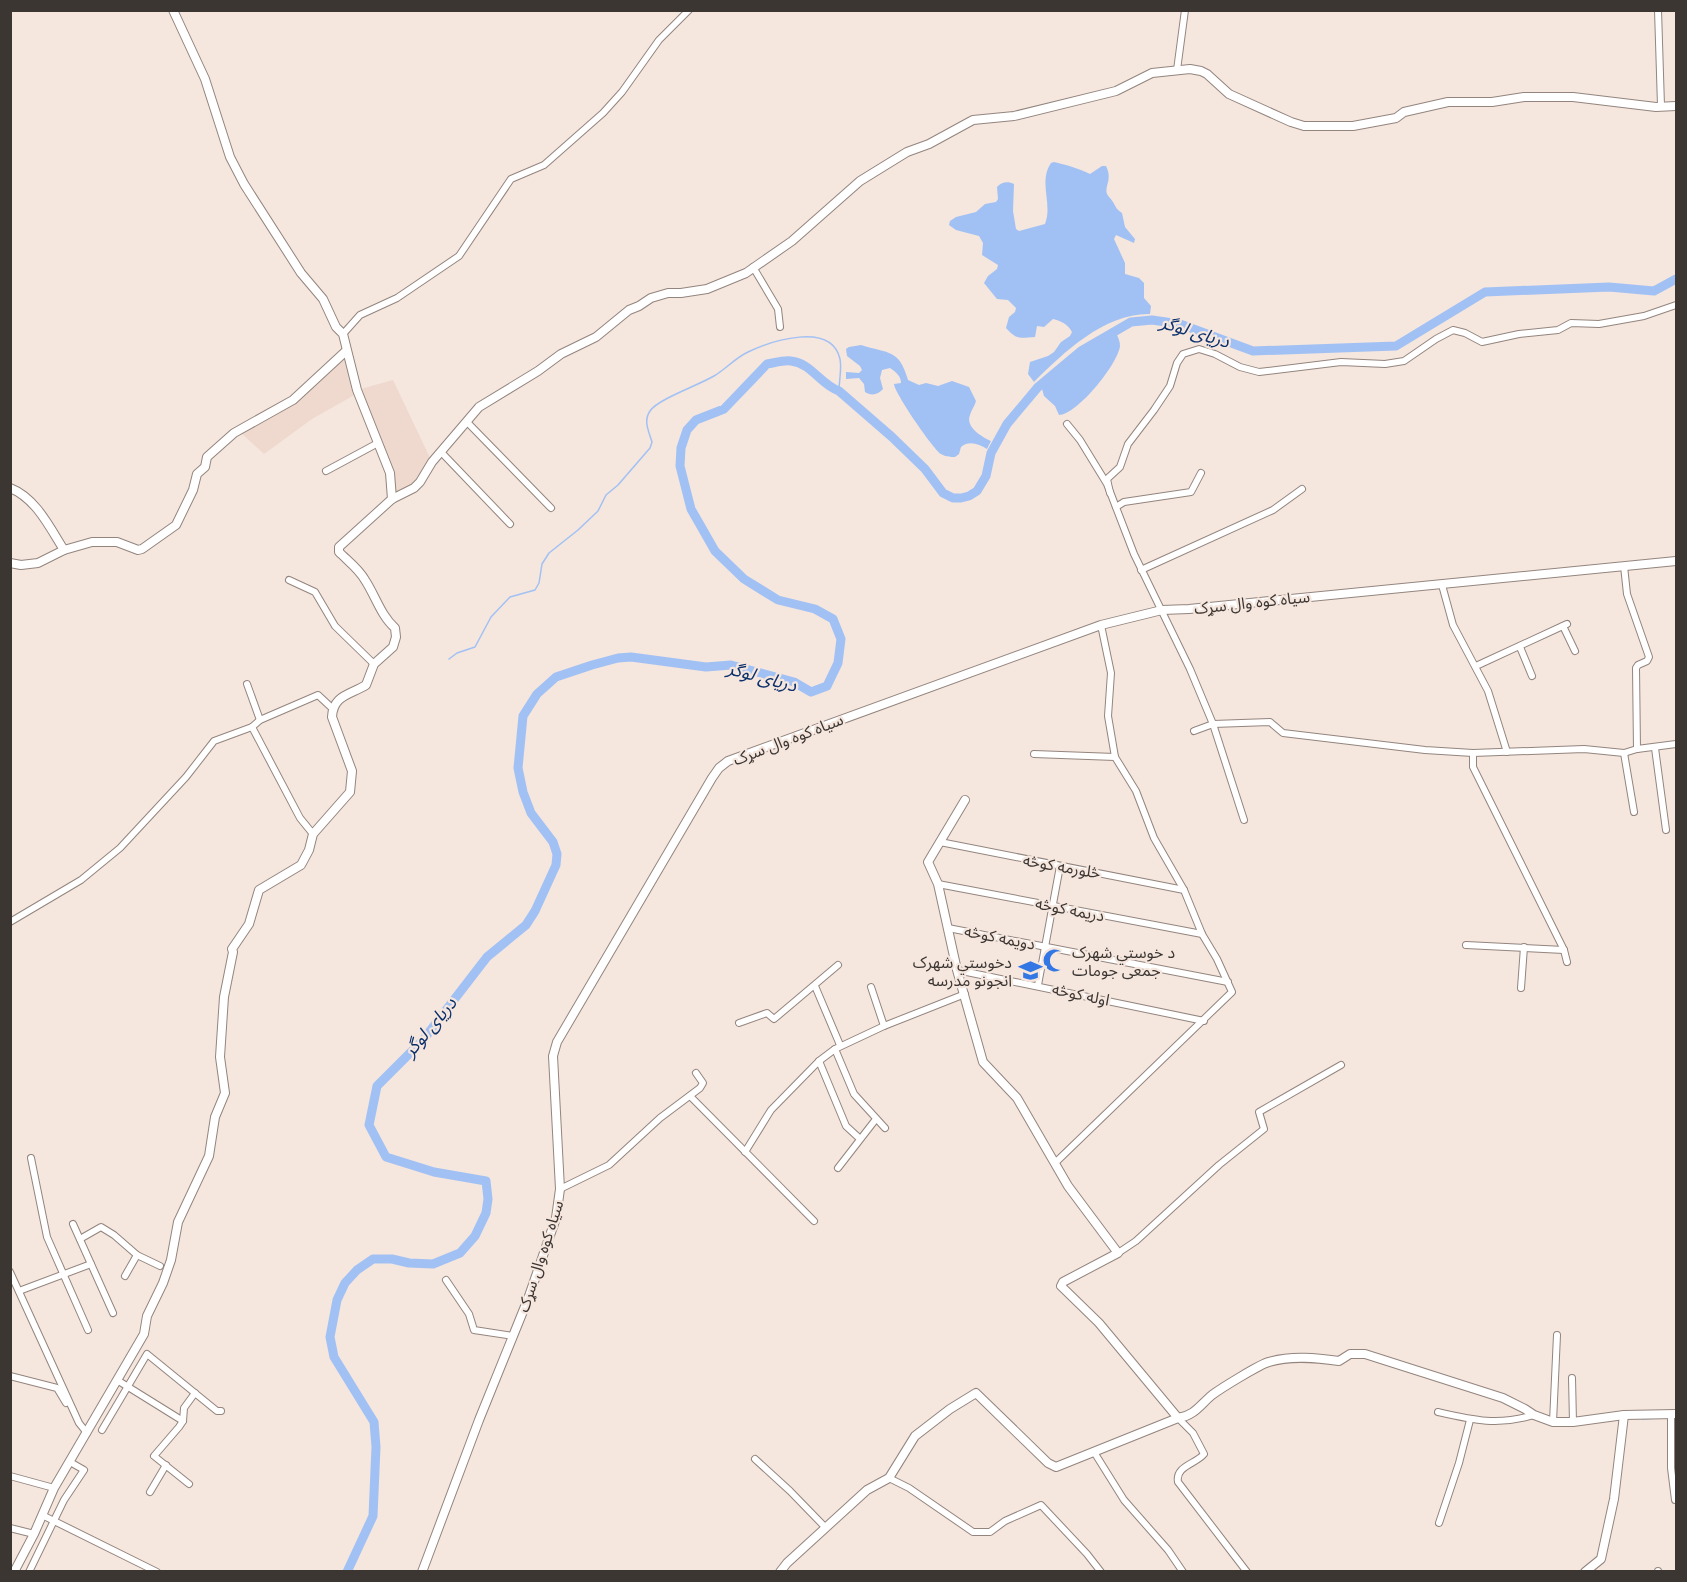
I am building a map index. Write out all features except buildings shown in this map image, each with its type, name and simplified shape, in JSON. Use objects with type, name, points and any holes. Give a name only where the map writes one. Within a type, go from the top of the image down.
[{"type":"street","points":[[173,10],[205,79],[230,157],[244,184],[301,273],[323,299],[336,327],[343,334],[357,390],[390,473],[392,499]]},
{"type":"street","points":[[343,334],[360,315],[397,298],[459,256],[511,179],[544,165],[603,113],[622,92],[658,40],[689,10]]},
{"type":"street","points":[[1177,70],[1185,10]]},
{"type":"street","points":[[1658,10],[1660,106]]},
{"type":"street","points":[[14,1572],[54,1488],[144,1334],[147,1316],[171,1260],[178,1222],[212,1147],[215,1117],[225,1093],[220,1056],[224,997],[232,949],[249,924],[260,890],[301,865],[309,850],[313,834],[326,817],[346,798],[351,787],[351,771],[332,717],[333,709],[336,701],[366,685],[374,664],[393,647],[395,628],[387,622],[363,576],[338,549],[392,499],[414,488],[426,474],[432,462],[442,453],[479,406],[538,371],[561,354],[596,337],[629,310],[658,295],[692,292],[717,286],[740,276],[783,248],[860,181],[907,152],[929,144],[973,120],[1014,116],[1116,91],[1152,73],[1177,70],[1201,71],[1229,94],[1304,126],[1353,126],[1396,118],[1404,112],[1448,102],[1492,102],[1524,97],[1573,97],[1677,106]]},
{"type":"street","points":[[753,267],[778,309],[780,327]]},
{"type":"street","points":[[1110,494],[1107,479],[1120,467],[1128,444],[1170,386],[1183,354],[1199,349],[1215,354],[1240,367],[1259,372],[1341,362],[1385,364],[1404,361],[1453,330],[1465,333],[1482,342],[1519,333],[1558,330],[1571,323],[1599,324],[1644,316],[1677,305]]},
{"type":"street","points":[[10,563],[21,566],[38,563],[64,550],[92,542],[109,541],[138,550],[142,549],[176,525],[187,505],[197,474],[206,467],[207,457],[213,451],[234,433],[292,400],[346,351]]},
{"type":"street","points":[[467,422],[551,508]]},
{"type":"street","points":[[1066,424],[1080,440],[1107,484],[1142,570],[1190,669],[1213,724],[1244,820]]},
{"type":"street","points":[[327,471],[378,443]]},
{"type":"street","points":[[442,453],[510,524]]},
{"type":"street","points":[[1116,507],[1124,502],[1191,492],[1201,473]]},
{"type":"street","points":[[10,488],[19,492],[35,506],[64,550]]},
{"type":"street","points":[[1142,570],[1273,510],[1302,489]]},
{"type":"street","name":"سیاه کوه وال سړک","points":[[422,1572],[479,1420],[528,1299],[556,1218],[560,1189],[553,1056],[557,1042],[719,768],[737,756],[1101,625],[1162,610],[1677,561]]},
{"type":"street","points":[[1624,566],[1627,594],[1649,657],[1636,668],[1637,749]]},
{"type":"street","points":[[289,580],[315,592],[335,626],[374,664]]},
{"type":"street","points":[[1442,585],[1454,625],[1488,690],[1507,752]]},
{"type":"street","points":[[1055,1163],[1204,1021],[1231,994],[1232,989],[1202,934],[1184,890],[1154,838],[1136,791],[1115,757],[1108,717],[1111,673],[1101,625]]},
{"type":"street","points":[[1476,666],[1565,625],[1575,651]]},
{"type":"street","points":[[1520,646],[1532,676]]},
{"type":"street","points":[[247,684],[260,720]]},
{"type":"street","points":[[10,922],[81,880],[120,848],[186,777],[214,741],[252,727],[260,720],[318,695],[333,709]]},
{"type":"street","points":[[1194,730],[1213,724],[1270,722],[1283,734],[1473,753],[1584,749],[1624,753],[1677,744]]},
{"type":"street","points":[[252,727],[300,818],[313,834]]},
{"type":"street","points":[[1655,748],[1666,830]]},
{"type":"street","points":[[1473,753],[1473,767],[1564,950],[1566,963]]},
{"type":"street","points":[[1624,753],[1634,812]]},
{"type":"street","points":[[1034,754],[1115,757]]},
{"type":"street","points":[[965,800],[928,862],[938,884],[957,970],[983,1062],[1017,1098],[1068,1186],[1118,1253]]},
{"type":"street","name":"څلورمه کوڅه","points":[[940,842],[1184,890]]},
{"type":"street","points":[[1038,985],[1060,866]]},
{"type":"street","name":"دریمه کوڅه","points":[[938,884],[1202,934]]},
{"type":"street","name":"دویمه کوڅه","points":[[948,928],[1227,982]]},
{"type":"street","points":[[1466,945],[1564,950]]},
{"type":"street","points":[[1521,988],[1524,947]]},
{"type":"street","points":[[739,1023],[767,1013],[774,1019],[838,965]]},
{"type":"street","name":"اوله کوڅه","points":[[957,970],[1204,1021]]},
{"type":"street","points":[[815,986],[854,1094],[885,1128]]},
{"type":"street","points":[[871,987],[884,1026]]},
{"type":"street","points":[[745,1152],[771,1110],[819,1061],[838,1047],[965,994]]},
{"type":"street","points":[[819,1061],[846,1126],[859,1138]]},
{"type":"street","points":[[1247,1572],[1178,1482],[1177,1477],[1181,1470],[1204,1454],[1193,1433],[1099,1323],[1061,1286],[1063,1282],[1118,1253],[1136,1240],[1219,1165],[1264,1129],[1259,1112],[1341,1065]]},
{"type":"street","points":[[560,1189],[609,1165],[660,1118],[703,1083],[696,1073]]},
{"type":"street","points":[[690,1095],[814,1221]]},
{"type":"street","points":[[838,1168],[876,1119]]},
{"type":"street","points":[[31,1158],[47,1237],[88,1330]]},
{"type":"street","points":[[73,1224],[113,1313]]},
{"type":"street","points":[[80,1239],[101,1227],[137,1255],[160,1266]]},
{"type":"street","points":[[125,1276],[137,1255]]},
{"type":"street","points":[[19,1291],[91,1264]]},
{"type":"street","points":[[10,1272],[79,1423]]},
{"type":"street","points":[[446,1280],[469,1314],[474,1330],[513,1336]]},
{"type":"street","points":[[1553,1422],[1557,1335]]},
{"type":"street","points":[[102,1430],[147,1354],[217,1411],[221,1411]]},
{"type":"street","points":[[780,1572],[825,1527],[867,1490],[889,1478],[915,1436],[950,1409],[976,1393],[1048,1463],[1056,1467],[1178,1418],[1189,1417],[1213,1394],[1268,1362],[1318,1358],[1339,1361],[1350,1354],[1365,1354],[1503,1398],[1534,1415],[1553,1422],[1674,1414],[1671,1426],[1671,1468],[1675,1500]]},
{"type":"street","points":[[10,1376],[57,1388],[87,1433]]},
{"type":"street","points":[[1572,1378],[1573,1422]]},
{"type":"street","points":[[117,1380],[183,1421]]},
{"type":"street","points":[[189,1484],[154,1456],[183,1421],[184,1408],[195,1393]]},
{"type":"street","points":[[1438,1412],[1478,1422],[1520,1419],[1534,1415]]},
{"type":"street","points":[[1586,1572],[1600,1559],[1614,1499],[1623,1418]]},
{"type":"street","points":[[1439,1523],[1459,1463],[1470,1420]]},
{"type":"street","points":[[1094,1452],[1124,1500],[1168,1550],[1183,1572]]},
{"type":"street","points":[[755,1459],[825,1527]]},
{"type":"street","points":[[30,1572],[54,1521],[84,1470],[70,1462]]},
{"type":"street","points":[[150,1492],[166,1465]]},
{"type":"street","points":[[10,1476],[54,1488]]},
{"type":"street","points":[[889,1478],[909,1488],[973,1532],[990,1532],[1005,1521],[1041,1505],[1088,1554],[1101,1572]]},
{"type":"street","points":[[42,1515],[157,1572]]},
{"type":"street","points":[[10,1528],[34,1534]]},
{"type":"shaded area","points":[[346,351],[357,390],[393,380],[432,462],[420,482],[392,499],[392,488],[358,393],[312,419],[264,454],[239,431],[279,407]]},
{"type":"water","points":[[1054,162],[1090,174],[1106,166],[1109,175],[1107,194],[1122,213],[1125,227],[1135,239],[1134,243],[1116,235],[1114,239],[1125,263],[1125,274],[1139,278],[1144,283],[1144,298],[1151,306],[1150,314],[1133,315],[1117,320],[1086,336],[1034,382],[1028,374],[1030,362],[1054,352],[1072,332],[1064,323],[1053,319],[1044,327],[1037,326],[1035,337],[1025,338],[1013,335],[1006,328],[1009,317],[1016,308],[1008,300],[997,299],[984,283],[998,265],[982,255],[983,243],[979,236],[956,230],[949,225],[950,221],[956,217],[976,212],[985,204],[996,202],[997,187],[1007,182],[1014,184],[1013,211],[1016,229],[1019,231],[1045,224],[1047,170]]},
{"type":"water","points":[[1116,333],[1120,346],[1118,354],[1105,376],[1076,407],[1059,415],[1055,406],[1044,396],[1042,389],[1066,366]]},
{"type":"water","points":[[861,345],[896,357],[901,362],[908,380],[919,385],[926,383],[938,386],[952,381],[969,387],[976,401],[970,415],[970,424],[979,434],[991,441],[987,449],[971,443],[961,447],[959,454],[955,457],[941,454],[900,398],[894,384],[901,383],[900,378],[890,368],[882,370],[880,378],[883,389],[879,393],[865,392],[864,384],[859,378],[846,379],[846,372],[859,373],[862,370],[847,356],[846,349]]},
{"type":"waterway","name":"دریای لوگر","points":[[347,1572],[373,1516],[376,1447],[374,1422],[334,1357],[330,1337],[337,1300],[345,1283],[357,1270],[373,1259],[433,1264],[460,1253],[475,1236],[486,1213],[488,1199],[486,1181],[434,1172],[386,1157],[369,1125],[377,1086],[423,1040],[487,957],[526,925],[556,865],[557,854],[553,842],[531,813],[523,792],[518,768],[523,716],[537,694],[556,677],[618,658],[631,657],[706,667],[731,665],[794,682],[811,692],[827,686],[838,663],[841,639],[833,619],[815,609],[778,600],[744,579],[715,551],[691,509],[680,466],[681,448],[687,430],[696,420],[724,409],[767,364],[785,361],[798,363],[839,391],[892,437],[925,469],[943,493],[953,498],[961,498],[977,491],[986,476],[991,453],[1007,424],[1038,387],[1081,351],[1131,322],[1152,320],[1180,324],[1253,351],[1396,346],[1485,292],[1609,287],[1654,291],[1676,279]]},
{"type":"waterway","points":[[449,659],[457,653],[475,647],[491,617],[510,597],[535,590],[539,583],[542,564],[549,553],[598,511],[606,495],[618,485],[650,448],[652,442],[647,419],[654,406],[714,376],[748,352],[771,343],[799,337],[825,340],[834,347],[841,363],[839,391]]},
{"type":"waterway","points":[[1642,1419],[1658,1418]]},
{"type":"place","name":"د خوستي شهرک جمعی جومات","points":[[1054,961]]},
{"type":"place","name":"دخوستي شهرک انجونو مدرسه","points":[[1030,971]]}]
